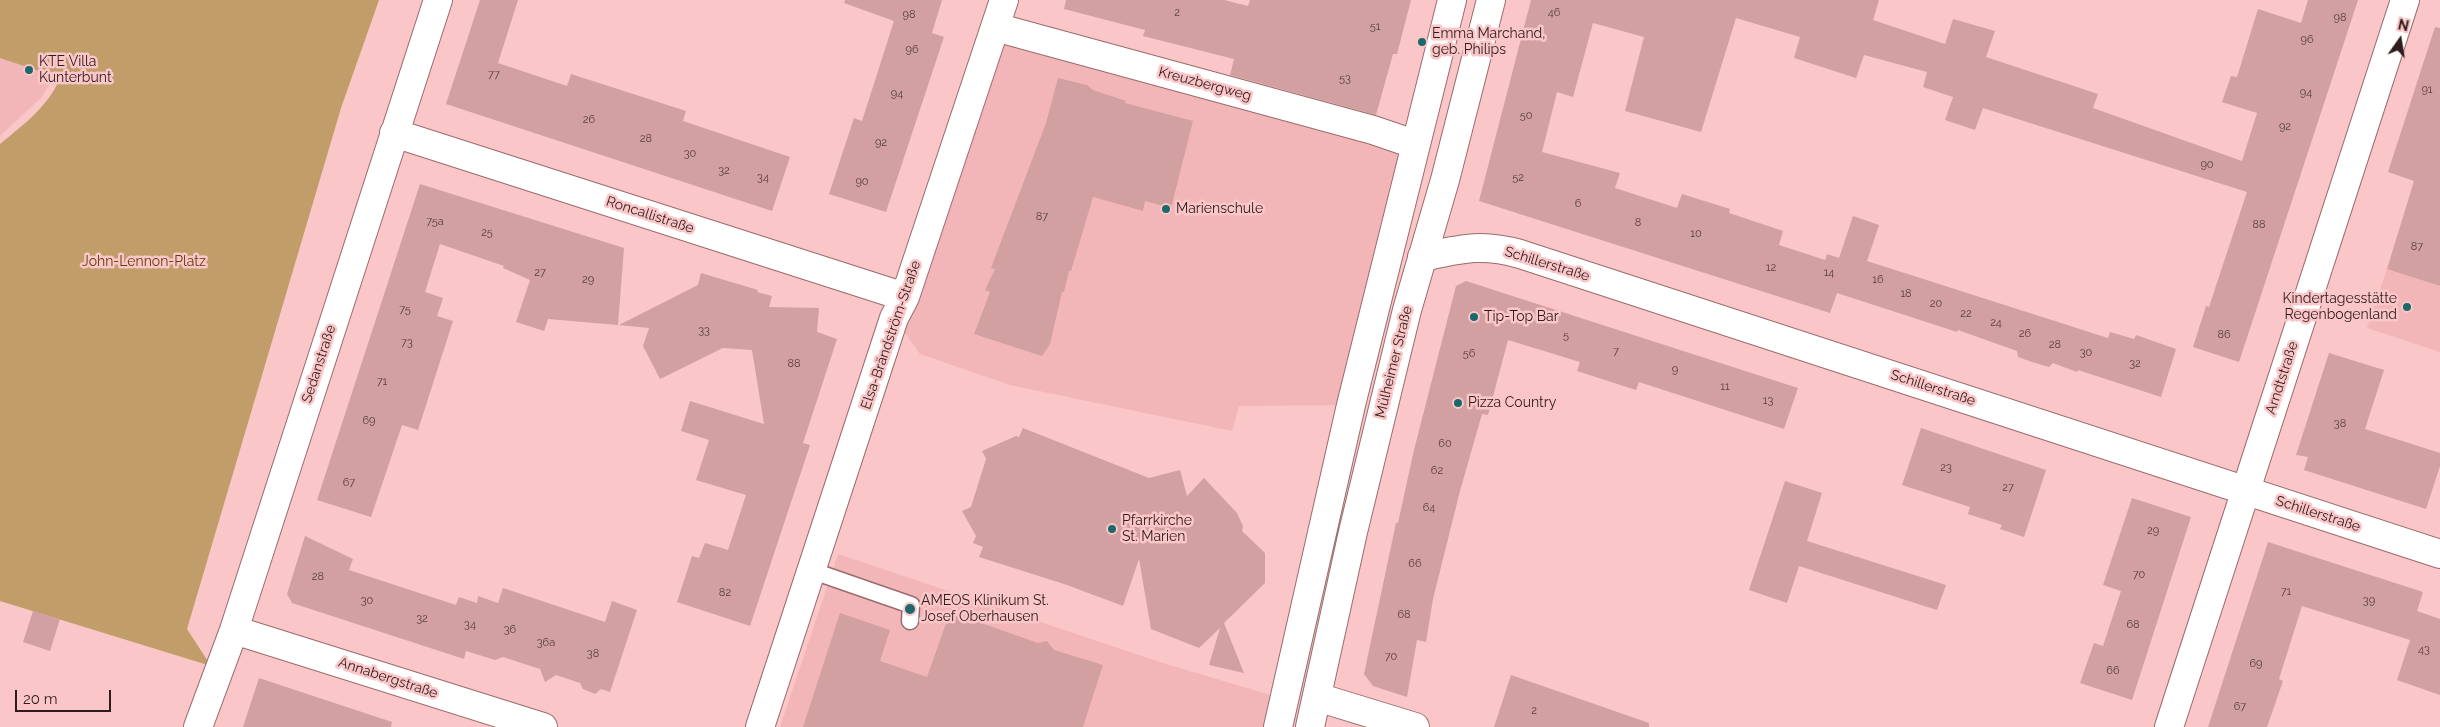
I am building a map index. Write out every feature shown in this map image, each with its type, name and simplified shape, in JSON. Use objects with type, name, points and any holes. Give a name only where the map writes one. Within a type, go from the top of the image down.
[{"type":"street","name":"Sedanstraße","points":[[198,727],[234,630],[438,0]]},
{"type":"street","name":"Elsa-Brändström-Straße","points":[[760,727],[813,572],[894,318],[905,297],[1004,0]]},
{"type":"street","points":[[1278,727],[1353,396],[1414,144],[1452,0]]},
{"type":"street","name":"Mülheimer Straße","points":[[1310,727],[1406,310],[1445,180],[1491,0]]},
{"type":"street","name":"Arndtstraße","points":[[2169,727],[2405,0]]},
{"type":"street","name":"Kreuzbergweg","points":[[995,27],[1373,130],[1414,144]]},
{"type":"street","name":"Roncallistraße","points":[[394,133],[905,297]]},
{"type":"street","name":"Schillerstraße","points":[[1422,257],[1473,247],[1491,248],[1520,254],[2440,554]]},
{"type":"street","name":"Annabergstraße","points":[[234,630],[543,727]]},
{"type":"street","points":[[1317,697],[1415,727]]},
{"type":"lane","points":[[813,572],[911,604],[910,622]]},
{"type":"shaded area","name":"KTE Villa Kunterbunt","points":[[0,18],[75,42],[42,97],[0,136]]},
{"type":"shaded area","name":"Marienschule","points":[[995,27],[1414,144],[1351,405],[1239,406],[1232,431],[1010,385],[920,354],[894,318]]},
{"type":"shaded area","name":"Kindertagesstätte Regenbogenland","points":[[2387,269],[2440,286],[2440,352],[2367,328]]},
{"type":"shaded area","name":"AMEOS Klinikum St. Josef Oberhausen","points":[[838,554],[1163,663],[1277,697],[1270,727],[780,727]]},
{"type":"green space","name":"John-Lennon-Platz","points":[[0,0],[379,0],[341,108],[187,629],[211,666],[0,601],[0,144],[42,107],[60,78],[0,58]]},
{"type":"building","points":[[480,0],[518,0],[498,63],[567,86],[571,74],[686,111],[683,121],[790,157],[772,211],[446,104]]},
{"type":"building","points":[[845,0],[942,0],[932,33],[944,37],[886,212],[829,194],[854,118],[862,121],[894,21],[844,3]]},
{"type":"building","points":[[1066,0],[1224,0],[1248,6],[1250,0],[1411,0],[1397,54],[1393,54],[1376,115],[1230,75],[1234,59],[1143,36],[1145,30],[1064,9]]},
{"type":"building","points":[[1531,0],[1879,0],[1873,20],[1945,44],[1953,19],[1995,31],[1986,57],[2098,94],[2093,108],[2242,161],[2257,113],[2222,102],[2231,76],[2237,77],[2258,9],[2301,23],[2308,0],[2358,0],[2239,362],[2193,347],[2206,306],[2209,307],[2247,192],[1983,108],[1975,130],[1945,120],[1953,97],[1923,87],[1927,72],[1864,55],[1856,78],[1794,58],[1800,37],[1736,18],[1701,132],[1625,111],[1644,37],[1593,23],[1573,97],[1557,92],[1542,152],[1620,173],[1615,188],[1677,208],[1682,194],[1730,209],[1729,213],[1783,231],[1779,245],[1825,260],[1827,254],[1839,258],[1853,216],[1879,225],[1867,261],[2108,338],[2110,332],[2134,339],[2136,335],[2176,349],[2161,397],[2053,363],[2049,367],[2032,362],[2018,357],[2017,351],[1958,330],[1957,332],[1837,293],[1830,313],[1479,201]]},
{"type":"building","points":[[2435,27],[2440,28],[2440,286],[2387,269],[2414,181],[2388,172]]},
{"type":"building","name":"Marienschule","points":[[1058,78],[1087,85],[1093,90],[1126,101],[1125,103],[1193,121],[1171,208],[1145,201],[1143,211],[1093,197],[1071,271],[1069,271],[1064,292],[1062,292],[1050,344],[1042,356],[974,334],[990,292],[985,290],[995,269],[991,268],[1046,123]]},
{"type":"building","points":[[420,184],[624,248],[618,325],[548,319],[544,331],[516,322],[530,280],[503,268],[504,266],[440,244],[425,292],[443,298],[437,316],[453,321],[418,430],[402,425],[371,517],[317,500]]},
{"type":"building","points":[[701,273],[772,296],[769,307],[819,308],[817,332],[837,339],[803,443],[810,445],[750,626],[677,602],[692,556],[699,558],[705,543],[728,550],[746,495],[696,480],[709,440],[681,431],[690,401],[764,424],[752,350],[723,348],[660,379],[643,346],[649,328],[619,325],[698,285]]},
{"type":"building","points":[[1466,281],[1798,388],[1784,429],[1639,382],[1636,390],[1577,371],[1580,362],[1508,340],[1488,415],[1482,414],[1460,491],[1433,599],[1426,642],[1417,640],[1407,697],[1373,686],[1364,674],[1396,523],[1398,523],[1414,450],[1456,286]]},
{"type":"building","points":[[2329,353],[2384,370],[2365,429],[2440,453],[2440,466],[2426,509],[2304,470],[2308,457],[2296,455]]},
{"type":"building","name":"Pfarrkirche St. Marien","points":[[1023,428],[1149,478],[1180,470],[1187,496],[1204,478],[1237,513],[1243,526],[1242,531],[1265,553],[1265,583],[1224,623],[1244,673],[1209,665],[1220,628],[1199,648],[1151,629],[1139,559],[1123,606],[1067,585],[979,557],[983,547],[973,543],[976,536],[962,511],[971,507],[986,459],[982,451],[1016,436],[1019,437]]},
{"type":"building","points":[[1921,428],[2046,470],[2024,537],[2000,529],[2002,525],[1968,514],[1970,507],[1902,485]]},
{"type":"building","points":[[1785,481],[1822,493],[1807,541],[1946,585],[1937,610],[1799,566],[1787,603],[1749,590]]},
{"type":"building","points":[[2132,498],[2191,517],[2132,700],[2080,683],[2094,643],[2103,646],[2121,591],[2103,585]]},
{"type":"building","points":[[305,536],[353,559],[349,570],[456,605],[459,597],[477,603],[478,596],[498,603],[503,588],[605,622],[612,601],[637,610],[610,692],[601,689],[595,694],[583,689],[580,683],[556,675],[545,682],[540,669],[503,657],[495,660],[466,651],[464,659],[292,603],[287,594]]},
{"type":"building","points":[[2268,542],[2423,592],[2417,611],[2440,619],[2440,695],[2397,680],[2410,640],[2302,606],[2279,679],[2283,681],[2267,727],[2208,727]]},
{"type":"building","points":[[33,611],[60,619],[50,651],[23,642]]},
{"type":"building","points":[[950,612],[1038,643],[1047,641],[1054,650],[1103,665],[1083,727],[803,727],[840,613],[890,630],[880,661],[927,677]]},
{"type":"building","points":[[1511,675],[1649,723],[1649,727],[1494,727]]},
{"type":"building","points":[[259,678],[392,722],[391,727],[243,727]]},
{"type":"place","name":"Emma Marchand, geb. Philips","points":[[1422,42]]},
{"type":"place","name":"KTE Villa Kunterbunt","points":[[29,70]]},
{"type":"place","name":"Marienschule","points":[[1166,209]]},
{"type":"place","name":"Kindertagesstätte Regenbogenland","points":[[2407,307]]},
{"type":"place","name":"Tip-Top Bar","points":[[1474,317]]},
{"type":"place","name":"Pizza Country","points":[[1458,403]]},
{"type":"place","name":"Pfarrkirche St. Marien","points":[[1112,529]]},
{"type":"place","name":"AMEOS Klinikum St. Josef Oberhausen","points":[[910,609]]}]
